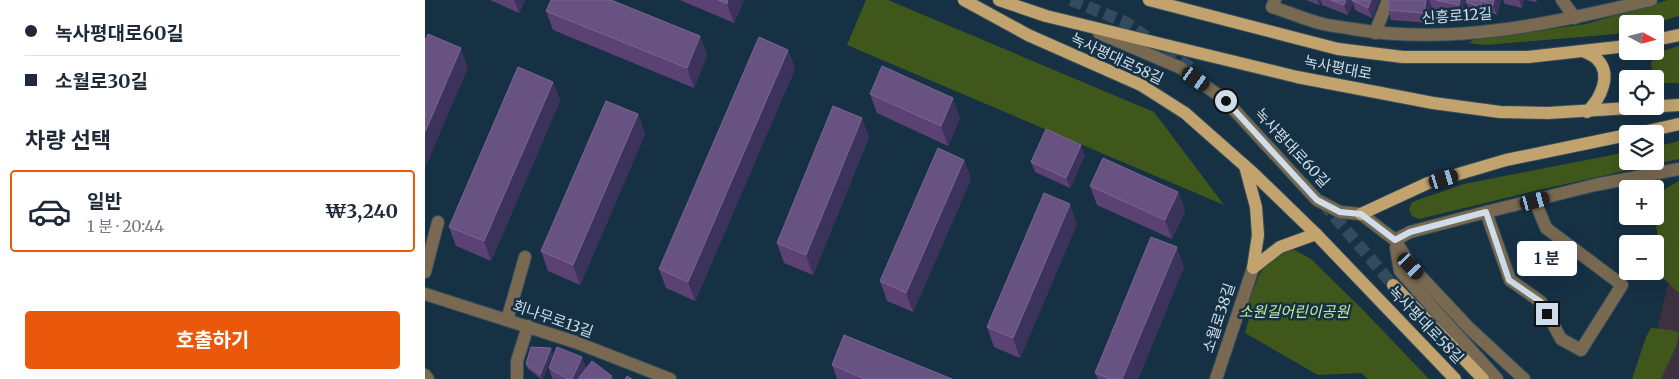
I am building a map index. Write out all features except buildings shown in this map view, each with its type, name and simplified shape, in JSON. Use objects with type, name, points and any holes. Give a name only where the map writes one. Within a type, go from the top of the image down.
[{"type":"main road","name":"녹사평대로58길","points":[[964,0],[1027,35],[1141,85],[1185,113],[1245,166],[1316,234],[1455,379]]},
{"type":"main road","name":"녹사평대로","points":[[999,0],[1046,16],[1297,77],[1433,103],[1499,112],[1548,113],[1679,106]]},
{"type":"main road","name":"녹사평대로","points":[[1149,0],[1338,49],[1403,57],[1528,57],[1619,47]]},
{"type":"main road","points":[[1664,38],[1679,35]]},
{"type":"main road","points":[[1583,51],[1597,58],[1603,67],[1604,79],[1602,92],[1597,102],[1587,112]]},
{"type":"main road","points":[[1664,127],[1679,124]]},
{"type":"main road","points":[[1361,214],[1428,183],[1506,160],[1619,137]]},
{"type":"main road","points":[[1245,166],[1257,216],[1258,235],[1253,268]]},
{"type":"main road","points":[[1253,268],[1280,247],[1316,234]]},
{"type":"main road","name":"녹사평대로58길","points":[[1393,285],[1483,379]]},
{"type":"street","name":"신흥로12길","points":[[1275,0],[1272,7],[1321,24],[1375,33],[1436,36],[1489,31],[1575,18],[1651,0]]},
{"type":"street","points":[[1375,33],[1388,0]]},
{"type":"street","points":[[1562,0],[1575,18]]},
{"type":"street","name":"녹사평대로60길","points":[[1080,24],[1181,68],[1226,101],[1317,200],[1340,212],[1361,214],[1395,240],[1411,266],[1449,308],[1524,379]]},
{"type":"street","points":[[1497,379],[1400,271],[1395,240],[1410,232],[1486,212],[1595,185],[1679,169]]},
{"type":"street","points":[[1486,212],[1509,280],[1541,302],[1561,339],[1581,350],[1622,285],[1546,228],[1535,201]]},
{"type":"street","points":[[425,272],[438,222]]},
{"type":"street","points":[[507,320],[525,257]]},
{"type":"street","name":"소월로38길","points":[[1216,379],[1253,268]]},
{"type":"street","name":"회나무로13길","points":[[425,294],[575,342],[669,379]]},
{"type":"street","points":[[517,379],[517,361],[528,326]]},
{"type":"street","points":[[425,375],[428,379]]},
{"type":"shaded area","points":[[1679,248],[1679,379],[1645,379],[1668,285]]},
{"type":"green space","points":[[866,0],[888,0],[1154,112],[1224,205],[847,45]]},
{"type":"green space","points":[[1668,0],[1679,0],[1679,16],[1664,20],[1664,15],[1619,15],[1619,33],[1616,34],[1485,45],[1469,43],[1473,40],[1586,24]]},
{"type":"green space","points":[[1679,46],[1679,83],[1664,83],[1664,70],[1652,70],[1651,63],[1653,60],[1664,60],[1664,51]]},
{"type":"green space","points":[[1679,141],[1679,159],[1664,162],[1664,145]]},
{"type":"green space","points":[[1619,154],[1619,170],[1629,170],[1419,219],[1412,216],[1409,210],[1412,202],[1464,184]]},
{"type":"green space","points":[[1679,181],[1679,293],[1664,279],[1664,235],[1658,235],[1656,225],[1664,225],[1665,189]]},
{"type":"green space","name":"소원길어린이공원","points":[[1293,249],[1311,259],[1429,379],[1368,379],[1361,373],[1318,375],[1245,333],[1250,315],[1245,310],[1260,273],[1274,254]]},
{"type":"green space","points":[[1651,328],[1672,330],[1679,333],[1677,344],[1661,379],[1632,379],[1646,337]]},
{"type":"tunnel","points":[[1071,0],[1125,22],[1192,69]]},
{"type":"tunnel","points":[[1323,203],[1393,285]]},
{"type":"route","points":[[1226,101],[1317,200],[1340,212],[1361,214],[1395,240],[1410,232],[1486,212],[1509,280],[1541,302],[1547,314]]}]
